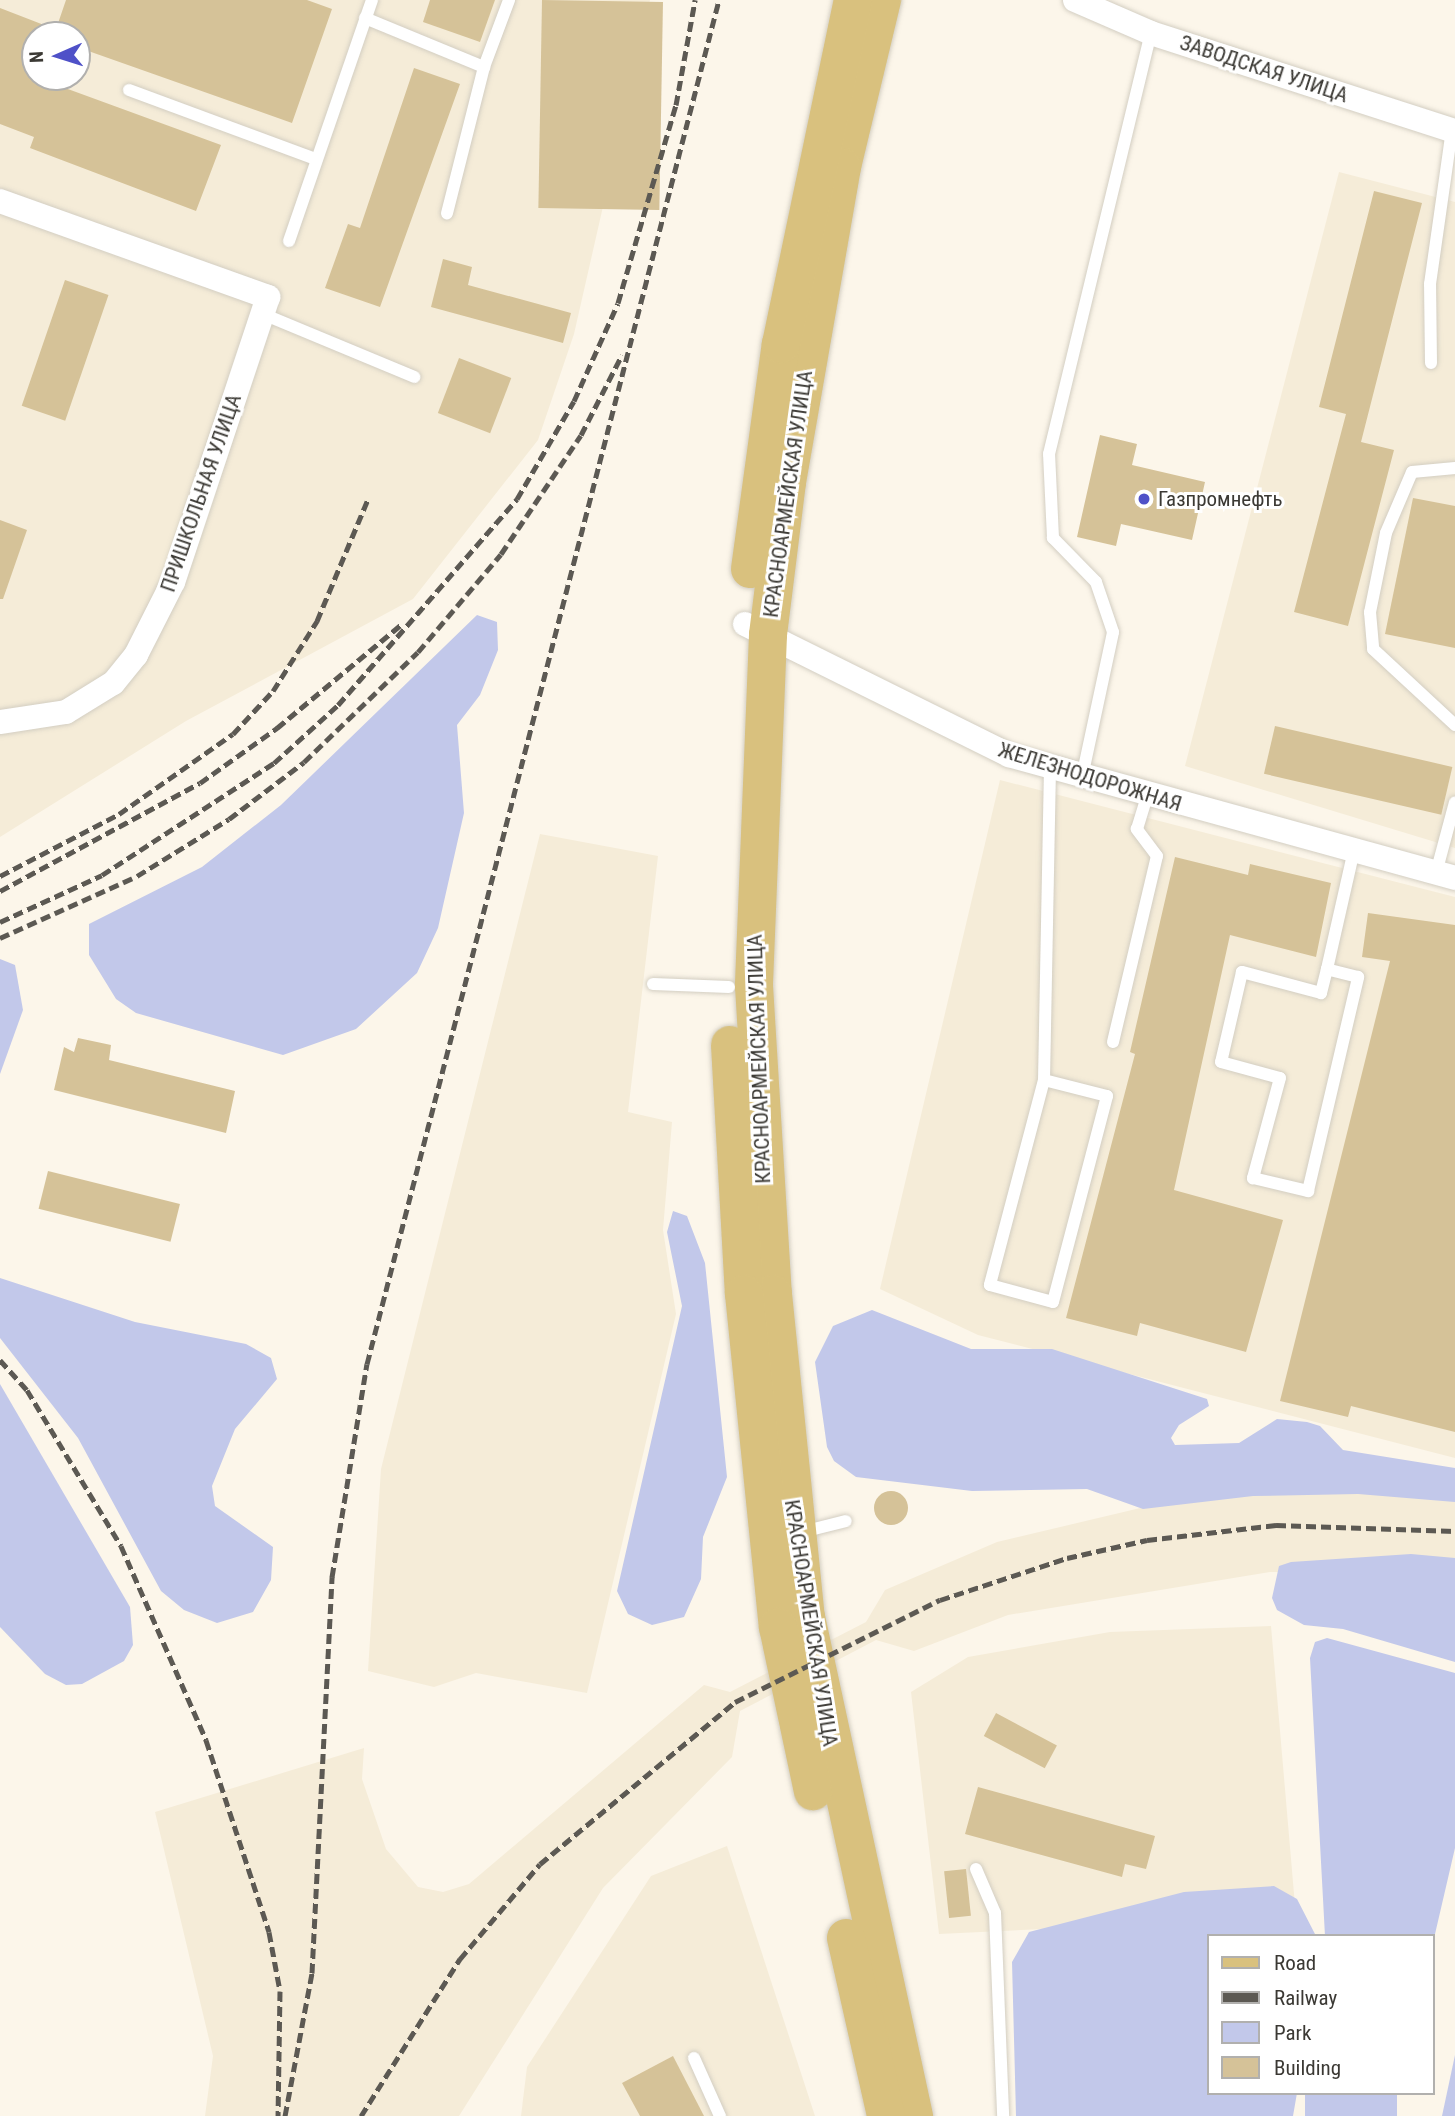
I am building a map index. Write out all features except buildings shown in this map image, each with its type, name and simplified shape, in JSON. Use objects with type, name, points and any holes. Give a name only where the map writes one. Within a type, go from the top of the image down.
[{"type":"main road","name":"КРАСНОАРМЕЙСКАЯ УЛИЦА","points":[[853,0],[781,344],[756,629],[729,845],[729,987],[744,1294],[778,1627],[886,2116]]},
{"type":"main road","name":"КРАСНОАРМЕЙСКАЯ УЛИЦА","points":[[882,0],[842,167],[756,629],[754,986],[795,1534],[832,1756],[914,2116]]},
{"type":"street","name":"ЗАВОДСКАЯ УЛИЦА","points":[[1075,0],[1151,33],[1454,130]]},
{"type":"street","points":[[0,201],[265,305]]},
{"type":"street","name":"ПРИШКОЛЬНАЯ УЛИЦА","points":[[0,722],[66,712],[113,683],[136,654],[173,582],[265,305]]},
{"type":"street","name":"ЖЕЛЕЗНОДОРОЖНАЯ","points":[[756,629],[999,751],[1081,779],[1446,876]]},
{"type":"lane","points":[[289,241],[370,0]]},
{"type":"lane","points":[[447,213],[484,67],[509,0]]},
{"type":"lane","points":[[365,18],[484,67]]},
{"type":"lane","points":[[1081,779],[1113,632],[1096,582],[1053,538],[1049,454],[1151,33]]},
{"type":"lane","points":[[130,90],[316,159]]},
{"type":"lane","points":[[1431,363],[1430,284],[1454,130]]},
{"type":"lane","points":[[265,305],[414,377]]},
{"type":"lane","points":[[1455,468],[1412,472],[1386,533],[1370,612],[1373,649],[1455,725]]},
{"type":"lane","points":[[1045,1080],[1107,1096],[1053,1302],[990,1285],[1045,1080],[1050,769]]},
{"type":"lane","points":[[1113,1042],[1157,856],[1137,829],[1147,796]]},
{"type":"lane","points":[[1446,876],[1455,802]]},
{"type":"lane","points":[[1327,969],[1359,977],[1308,1191],[1253,1178],[1280,1078],[1221,1062],[1242,972],[1321,993],[1354,850]]},
{"type":"lane","points":[[653,984],[729,987]]},
{"type":"lane","points":[[795,1534],[846,1521]]},
{"type":"lane","points":[[976,1869],[995,1913],[1003,2116]]},
{"type":"lane","points":[[694,2058],[720,2116]]},
{"type":"shaded area","points":[[0,0],[650,0],[574,334],[538,440],[413,599],[186,721],[0,837]]},
{"type":"shaded area","points":[[1339,172],[1455,202],[1455,848],[1185,766]]},
{"type":"shaded area","points":[[1000,780],[1455,897],[1455,1458],[978,1335],[880,1289]]},
{"type":"shaded area","points":[[540,834],[658,856],[628,1112],[672,1122],[663,1230],[676,1314],[587,1693],[476,1673],[434,1687],[368,1671],[381,1469]]},
{"type":"shaded area","points":[[1250,1482],[1455,1487],[1455,1573],[1270,1572],[1008,1615],[914,1651],[876,1640],[740,1711],[732,1757],[603,1888],[459,2116],[205,2116],[213,2056],[155,1812],[364,1748],[362,1779],[386,1849],[418,1887],[443,1892],[469,1884],[704,1685],[730,1692],[866,1622],[885,1590],[997,1542]]},
{"type":"shaded area","points":[[1271,1626],[1296,1917],[939,1934],[911,1692],[968,1657],[1110,1632]]},
{"type":"shaded area","points":[[727,1846],[815,2116],[521,2116],[527,2067],[651,1876]]},
{"type":"green space","points":[[477,615],[497,622],[498,650],[480,695],[457,725],[464,813],[438,928],[417,973],[356,1029],[283,1055],[136,1013],[116,999],[89,955],[89,924],[202,867],[281,805]]},
{"type":"green space","points":[[0,959],[15,965],[23,1010],[0,1074]]},
{"type":"green space","points":[[673,1211],[687,1216],[705,1263],[727,1477],[703,1537],[701,1579],[684,1617],[652,1625],[628,1614],[617,1591],[682,1306],[667,1232]]},
{"type":"green space","points":[[0,1278],[135,1322],[246,1344],[271,1358],[277,1379],[235,1429],[212,1486],[215,1506],[273,1547],[271,1580],[253,1612],[217,1623],[184,1610],[161,1591],[78,1438],[0,1338]]},
{"type":"green space","points":[[872,1310],[971,1349],[1052,1349],[1207,1399],[1209,1406],[1179,1425],[1171,1438],[1175,1445],[1239,1443],[1277,1419],[1307,1422],[1320,1426],[1343,1450],[1455,1468],[1455,1502],[1358,1494],[1253,1496],[1143,1509],[1087,1489],[972,1491],[856,1477],[834,1461],[827,1447],[815,1362],[833,1326]]},
{"type":"green space","points":[[0,1384],[130,1607],[133,1645],[124,1661],[82,1684],[66,1685],[45,1674],[0,1627]]},
{"type":"green space","points":[[1411,1554],[1455,1558],[1455,1662],[1343,1629],[1304,1625],[1277,1610],[1272,1598],[1279,1566],[1291,1562]]},
{"type":"green space","points":[[1327,1638],[1455,1673],[1455,1848],[1434,1938],[1434,1934],[1325,1934],[1310,1658],[1315,1642]]},
{"type":"green space","points":[[1274,1886],[1297,1899],[1315,1934],[1206,1934],[1206,2095],[1297,2095],[1293,2116],[1016,2116],[1012,1962],[1029,1932],[1184,1892]]},
{"type":"green space","points":[[1455,2055],[1455,2116],[1442,2116]]},
{"type":"green space","points":[[1305,2095],[1397,2095],[1397,2116],[1305,2116]]},
{"type":"railway","points":[[0,922],[102,875],[274,763],[338,705],[517,499],[574,401],[618,303],[676,105],[695,0]]},
{"type":"railway","points":[[285,2116],[312,1973],[332,1577],[367,1364],[719,0]]},
{"type":"railway","points":[[0,938],[137,876],[229,819],[304,762],[418,652],[501,554],[581,435],[622,355]]},
{"type":"railway","points":[[0,876],[119,814],[233,734],[273,691],[317,621],[368,499]]},
{"type":"railway","points":[[0,891],[200,783],[277,728],[403,623]]},
{"type":"railway","points":[[0,1360],[27,1390],[121,1546],[206,1740],[269,1932],[280,1991],[278,2116]]},
{"type":"railway","points":[[361,2116],[460,1959],[540,1864],[735,1702],[940,1600],[1067,1558],[1147,1540],[1276,1525],[1455,1531]]},
{"type":"place","name":"Газпромнефть","points":[[1144,499]]}]
